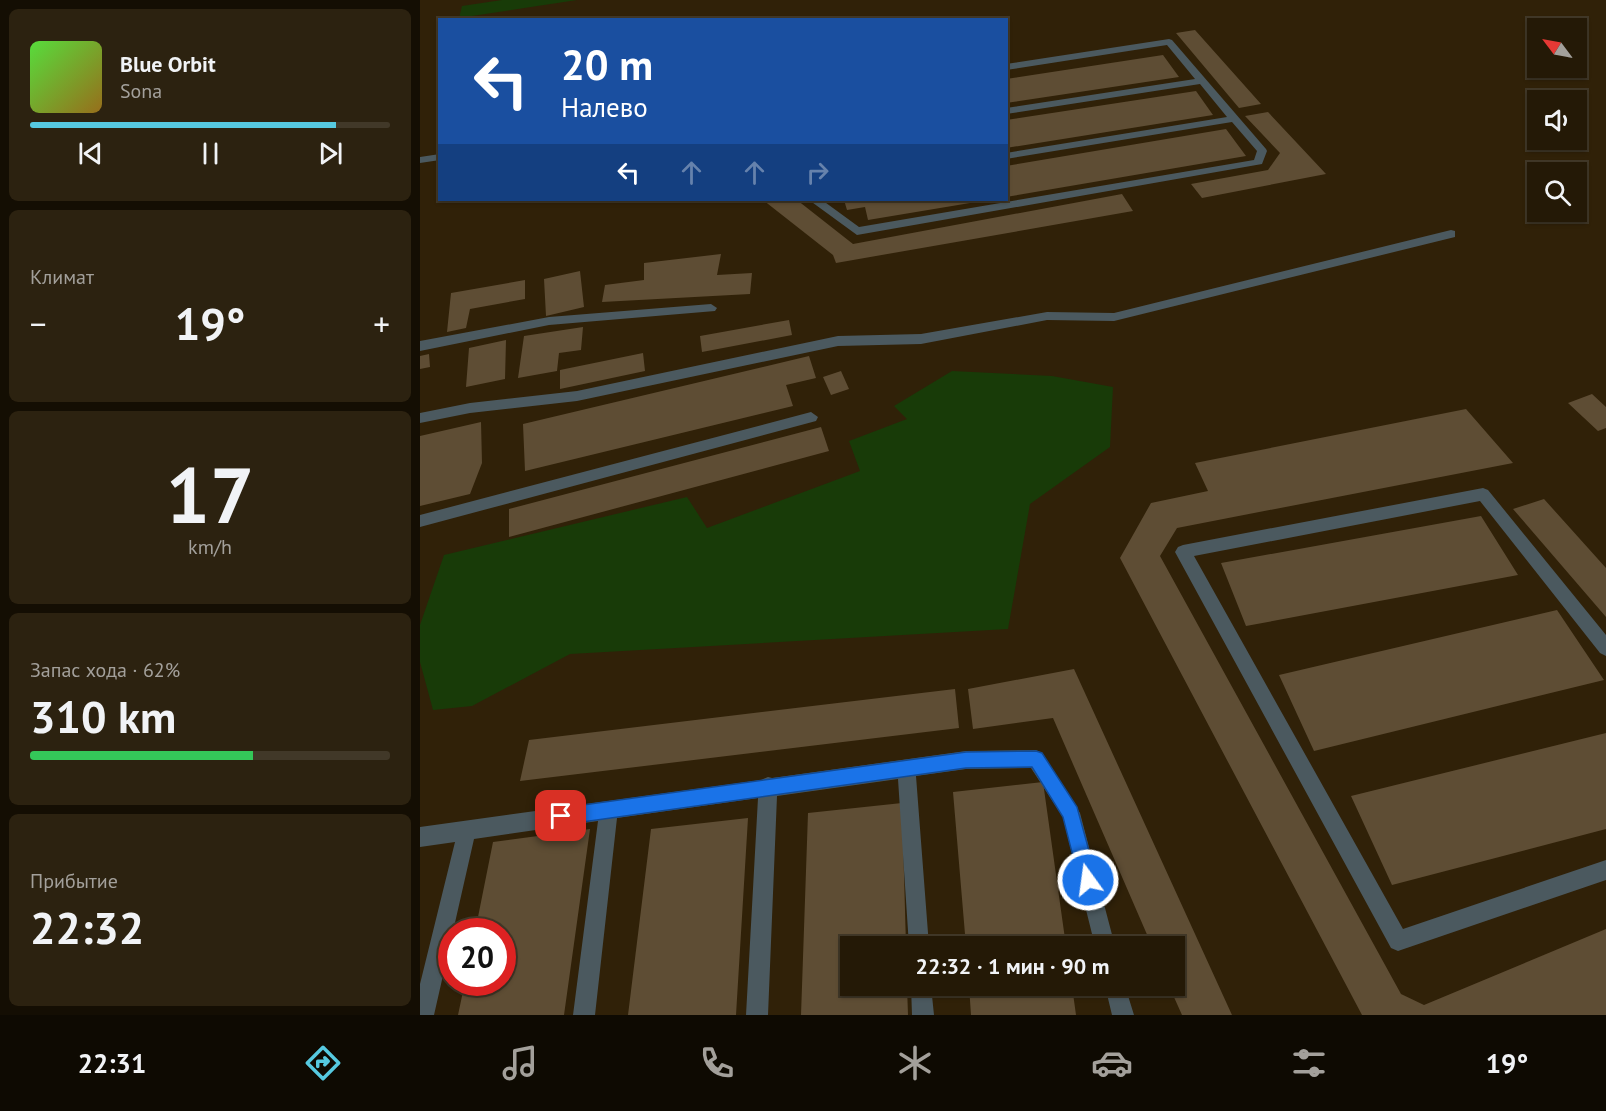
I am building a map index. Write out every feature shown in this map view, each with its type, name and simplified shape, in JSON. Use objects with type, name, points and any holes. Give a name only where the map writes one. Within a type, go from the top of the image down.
[{"type":"lane","points":[[815,201],[857,231],[1258,162],[1262,152],[1169,42],[1008,67]]},
{"type":"lane","points":[[1008,111],[1202,81]]},
{"type":"lane","points":[[1008,156],[1234,119]]},
{"type":"lane","points":[[420,160],[438,157]]},
{"type":"lane","points":[[420,418],[470,408],[577,396],[838,341],[921,339],[1047,316],[1114,317],[1451,234]]},
{"type":"lane","points":[[420,346],[549,321],[711,308]]},
{"type":"lane","points":[[420,521],[811,417]]},
{"type":"lane","points":[[1606,648],[1483,494],[1183,552],[1398,941],[1606,870]]},
{"type":"lane","points":[[420,837],[768,786],[966,760],[1036,759],[1071,813],[1102,936]]},
{"type":"lane","points":[[906,768],[918,936]]},
{"type":"lane","points":[[757,1015],[768,786]]},
{"type":"lane","points":[[584,1015],[609,809]]},
{"type":"lane","points":[[423,1015],[466,830]]},
{"type":"lane","points":[[922,996],[924,1015]]},
{"type":"lane","points":[[1118,996],[1123,1015]]},
{"type":"green space","points":[[502,0],[577,0],[459,18],[462,6]]},
{"type":"green space","points":[[952,371],[1052,376],[1113,387],[1110,447],[1030,504],[1008,629],[570,654],[472,706],[433,710],[420,662],[420,625],[444,555],[687,497],[707,528],[860,471],[849,441],[907,419],[894,406]]},
{"type":"building","points":[[1195,30],[1261,104],[1239,108],[1176,33]]},
{"type":"building","points":[[1163,55],[1179,77],[1008,103],[1008,79]]},
{"type":"building","points":[[1196,91],[1213,115],[1008,148],[1008,120]]},
{"type":"building","points":[[1268,112],[1326,174],[1202,198],[1191,184],[1268,170],[1280,153],[1245,116]]},
{"type":"building","points":[[1226,129],[1246,156],[1008,197],[1008,166]]},
{"type":"building","points":[[1122,194],[1133,211],[836,263],[833,255],[764,201],[798,201],[853,244]]},
{"type":"building","points":[[844,201],[982,201],[868,220],[865,207],[847,210]]},
{"type":"building","points":[[721,254],[717,275],[752,273],[750,294],[602,302],[605,285],[644,280],[644,263]]},
{"type":"building","points":[[580,271],[584,307],[546,316],[544,279]]},
{"type":"building","points":[[525,280],[525,299],[470,309],[466,328],[447,332],[451,293]]},
{"type":"building","points":[[789,320],[792,335],[702,352],[700,336]]},
{"type":"building","points":[[583,327],[581,350],[559,353],[557,371],[518,378],[524,336]]},
{"type":"building","points":[[506,340],[505,379],[466,387],[469,348]]},
{"type":"building","points":[[643,353],[645,371],[560,389],[560,370]]},
{"type":"building","points":[[429,354],[430,367],[420,369],[420,356]]},
{"type":"building","points":[[809,356],[816,378],[786,385],[793,406],[525,471],[523,424]]},
{"type":"building","points":[[841,371],[849,389],[831,395],[823,377]]},
{"type":"building","points":[[1592,394],[1606,407],[1606,428],[1598,431],[1568,403]]},
{"type":"building","points":[[1466,409],[1513,463],[1177,528],[1160,556],[1401,994],[1424,1005],[1606,929],[1606,1015],[1362,1015],[1120,558],[1151,503],[1208,491],[1195,463]]},
{"type":"building","points":[[481,422],[482,463],[470,494],[420,506],[420,436]]},
{"type":"building","points":[[821,427],[829,451],[509,537],[509,509]]},
{"type":"building","points":[[1544,499],[1606,568],[1606,617],[1513,509]]},
{"type":"building","points":[[1481,516],[1518,575],[1246,626],[1221,563]]},
{"type":"building","points":[[1557,610],[1604,680],[1314,751],[1279,675]]},
{"type":"building","points":[[1074,669],[1232,1015],[1182,1015],[1173,996],[1185,996],[1185,936],[1148,936],[1053,718],[973,729],[968,689]]},
{"type":"building","points":[[955,689],[959,728],[520,781],[529,740]]},
{"type":"building","points":[[1606,733],[1606,829],[1392,885],[1351,796]]},
{"type":"building","points":[[1043,782],[1065,936],[965,936],[953,792]]},
{"type":"building","points":[[902,803],[906,936],[840,936],[840,996],[907,996],[908,1015],[801,1015],[808,813]]},
{"type":"building","points":[[748,818],[736,1015],[628,1015],[651,829]]},
{"type":"building","points":[[590,829],[564,1015],[458,1015],[462,996],[516,996],[516,918],[478,918],[493,842]]},
{"type":"building","points":[[970,996],[1073,996],[1076,1015],[971,1015]]},
{"type":"route","points":[[561,816],[966,760],[1036,759],[1071,813],[1088,880]]}]
